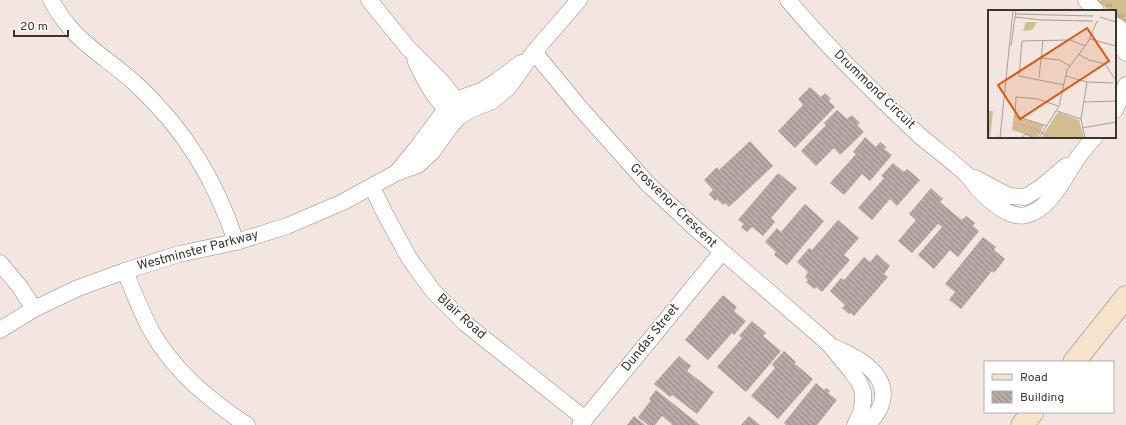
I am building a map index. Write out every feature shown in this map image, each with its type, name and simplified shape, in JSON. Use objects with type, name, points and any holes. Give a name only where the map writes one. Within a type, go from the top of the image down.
[{"type":"main road","points":[[1075,361],[1126,297]]},
{"type":"main road","points":[[1022,425],[1032,413]]},
{"type":"street","points":[[51,0],[72,30],[89,46],[136,84],[175,125],[192,148],[215,187],[236,242]]},
{"type":"street","points":[[369,0],[408,48],[430,91],[454,109]]},
{"type":"street","name":"Westminster Parkway","points":[[0,330],[34,309],[78,288],[179,254],[236,242],[260,235],[312,216],[372,187],[396,173],[418,165],[432,152],[450,126],[454,109],[497,81],[534,52],[579,0]]},
{"type":"street","name":"Drummond Circuit","points":[[788,0],[852,72],[920,136],[966,174],[1009,196],[1025,198],[1040,188],[1080,155],[1093,138]]},
{"type":"street","points":[[1086,0],[1095,10]]},
{"type":"street","points":[[1116,26],[1126,33]]},
{"type":"street","points":[[1116,40],[1126,53]]},
{"type":"street","name":"Grosvenor Crescent","points":[[534,52],[603,135],[648,184],[722,252],[828,343],[852,372],[859,382],[863,392],[861,412],[855,425]]},
{"type":"street","points":[[1116,109],[1126,85]]},
{"type":"street","points":[[1116,110],[1126,102]]},
{"type":"street","name":"Blair Road","points":[[372,187],[409,258],[433,291],[466,324],[582,422]]},
{"type":"street","name":"Dundas Street","points":[[582,422],[722,252]]},
{"type":"street","points":[[0,263],[20,288],[34,309]]},
{"type":"street","points":[[125,271],[152,332],[174,362],[203,393],[247,425]]},
{"type":"street","name":"Grosvenor Crescent","points":[[828,343],[866,364],[878,376],[884,391],[882,404],[867,425]]},
{"type":"green space","points":[[1097,0],[1126,0],[1126,26],[1116,18],[1116,10],[1108,10]]},
{"type":"building","points":[[810,87],[821,97],[825,93],[831,99],[829,101],[835,107],[795,148],[778,131],[803,105],[798,99]]},
{"type":"building","points":[[837,110],[847,119],[852,115],[860,123],[857,125],[864,132],[840,155],[834,148],[816,166],[801,151],[826,125],[824,123]]},
{"type":"building","points":[[865,137],[876,147],[880,142],[886,147],[884,149],[892,155],[870,181],[862,174],[844,195],[830,183],[856,154],[853,152]]},
{"type":"building","points":[[750,141],[773,166],[729,207],[725,203],[723,205],[717,199],[715,201],[709,194],[713,190],[704,180],[717,167],[719,170]]},
{"type":"building","points":[[893,163],[904,172],[907,169],[920,180],[897,206],[890,199],[872,220],[858,208],[884,178],[881,176]]},
{"type":"building","points":[[778,173],[797,188],[771,218],[775,222],[763,236],[752,227],[747,232],[741,227],[744,224],[738,220]]},
{"type":"building","points":[[931,188],[943,199],[940,202],[962,220],[966,216],[975,223],[973,226],[979,231],[958,257],[950,250],[934,269],[918,255],[942,227],[938,224],[912,253],[898,241],[916,220],[909,214]]},
{"type":"building","points":[[805,204],[824,221],[787,265],[774,255],[776,252],[765,242],[777,228],[781,232]]},
{"type":"building","points":[[838,220],[859,238],[844,255],[850,260],[822,292],[816,287],[814,289],[806,282],[808,280],[805,277],[808,272],[797,262],[809,248],[812,250]]},
{"type":"building","points":[[983,237],[996,247],[994,250],[1005,259],[994,273],[992,271],[961,309],[949,300],[955,292],[945,284]]},
{"type":"building","points":[[877,254],[890,266],[884,274],[888,277],[854,316],[851,313],[849,314],[842,308],[845,305],[830,291],[841,278],[844,280],[864,257],[870,262]]},
{"type":"building","points":[[723,295],[737,307],[734,311],[746,321],[734,335],[732,333],[708,360],[685,340]]},
{"type":"building","points":[[752,321],[766,333],[763,336],[781,351],[746,392],[717,367],[742,338],[739,336]]},
{"type":"building","points":[[784,351],[796,362],[794,363],[813,379],[778,419],[751,396],[775,368],[772,364]]},
{"type":"building","points":[[679,356],[691,366],[687,371],[714,392],[697,414],[672,395],[670,397],[654,384]]},
{"type":"building","points":[[816,383],[824,390],[826,388],[830,391],[828,393],[837,400],[817,425],[786,425],[784,423]]},
{"type":"building","points":[[656,390],[700,425],[671,425],[672,424],[662,416],[655,425],[648,425],[638,417],[651,400],[649,399]]},
{"type":"building","points":[[634,416],[645,425],[627,425]]},
{"type":"building","points":[[749,416],[760,425],[741,425]]}]
